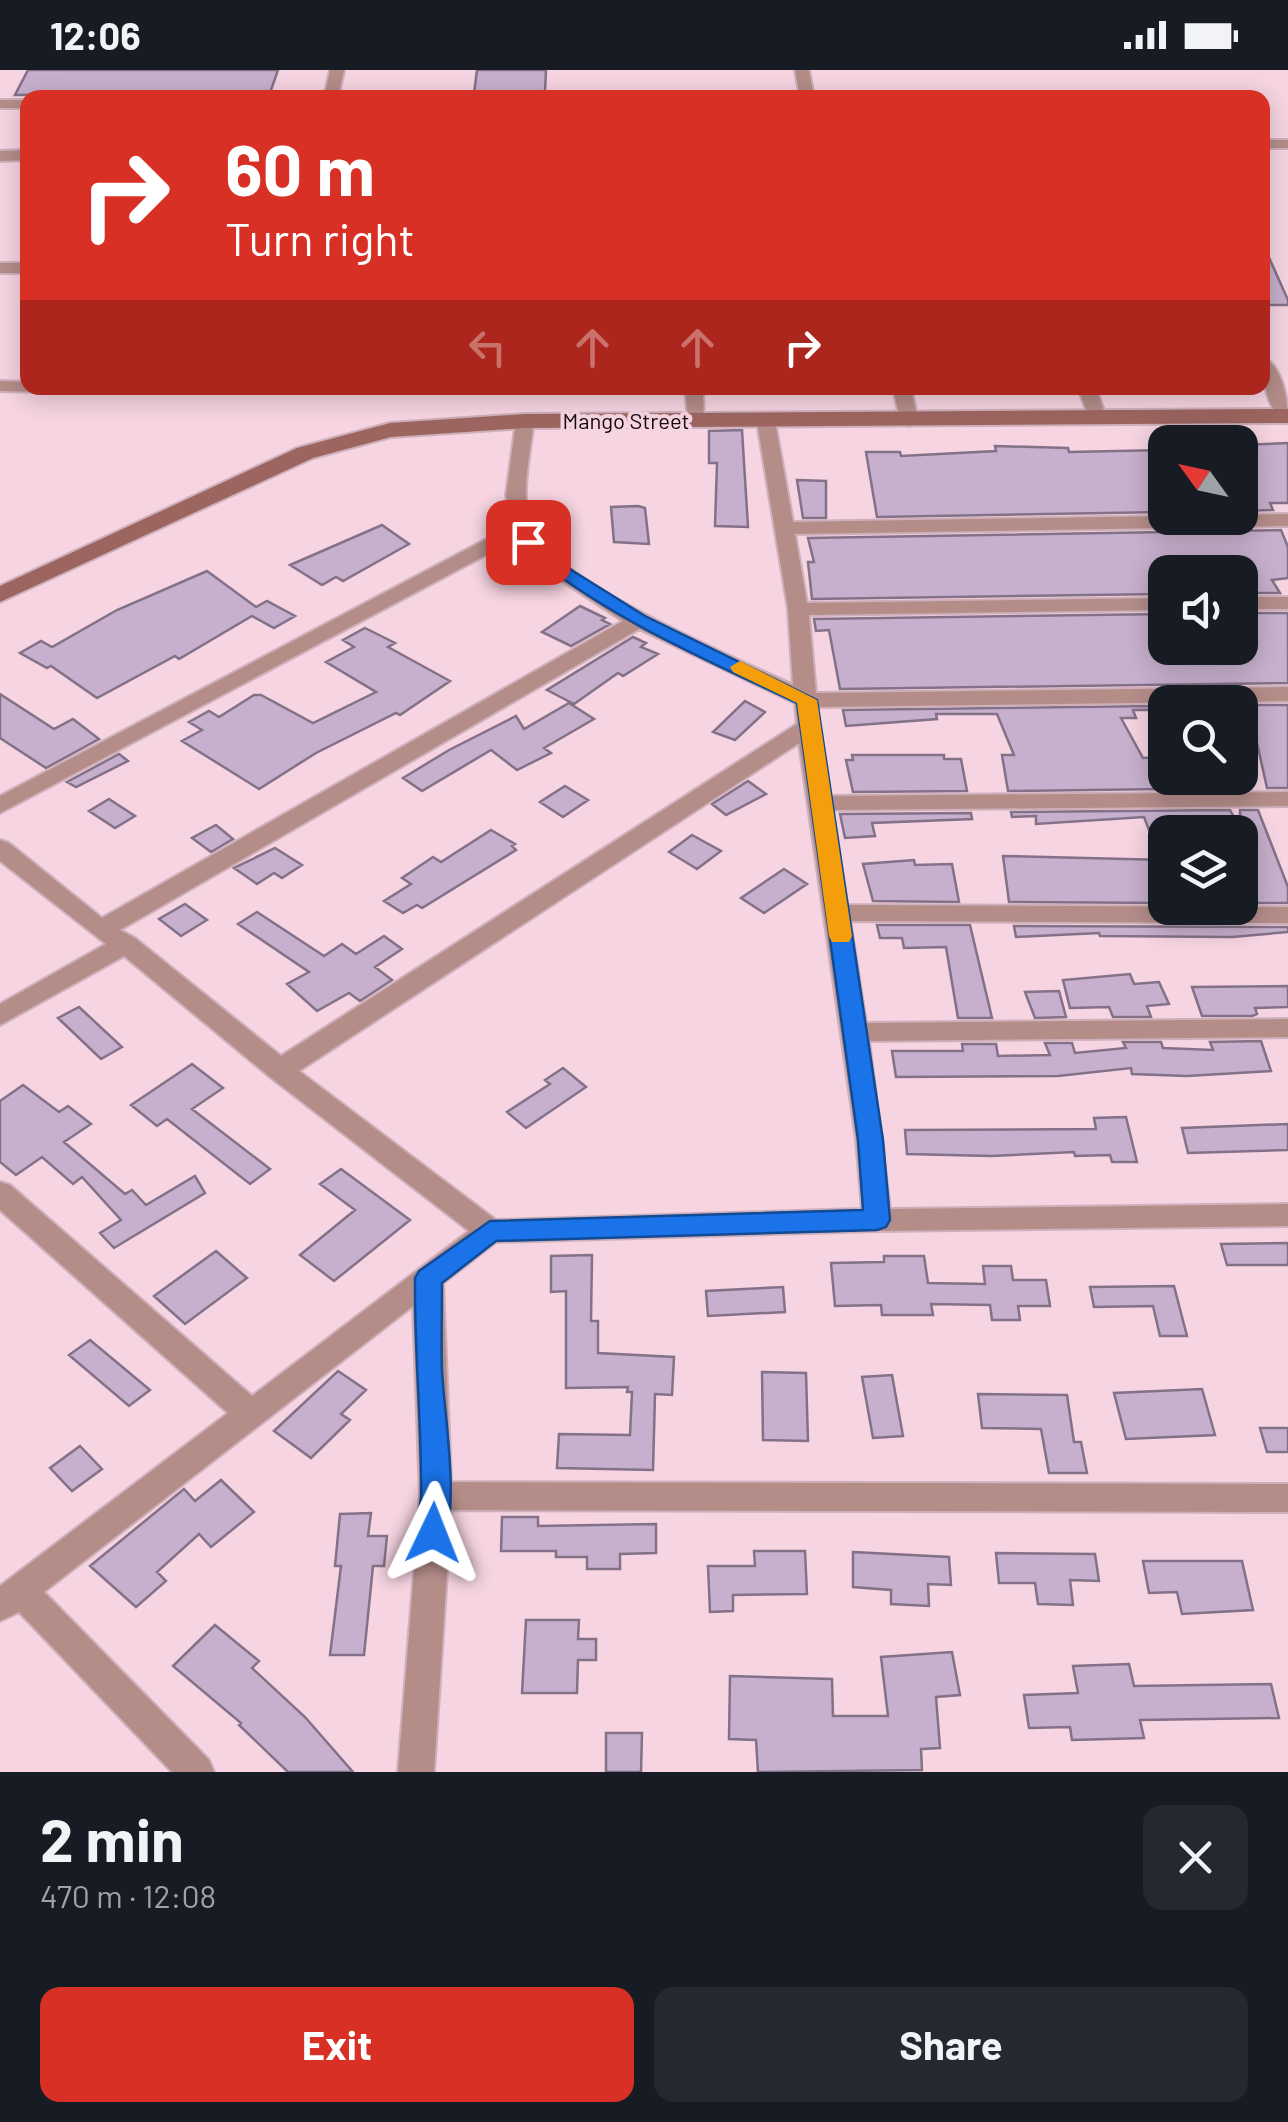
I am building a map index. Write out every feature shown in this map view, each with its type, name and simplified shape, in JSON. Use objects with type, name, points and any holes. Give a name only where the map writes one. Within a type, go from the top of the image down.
[{"type":"main road","name":"Mango Street","points":[[0,595],[230,486],[332,444],[444,423],[1288,416]]},
{"type":"street","points":[[1270,378],[1288,416]]},
{"type":"street","points":[[695,395],[698,420]]},
{"type":"street","points":[[904,395],[909,420]]},
{"type":"street","points":[[1089,395],[1098,419]]},
{"type":"street","points":[[524,420],[516,495],[521,528],[544,558],[638,620],[807,700],[1288,694]]},
{"type":"street","points":[[766,422],[798,608],[808,727],[870,1140],[877,1220]]},
{"type":"street","points":[[785,528],[1288,520]]},
{"type":"street","points":[[0,806],[521,528]]},
{"type":"street","points":[[1258,603],[1288,603]]},
{"type":"street","points":[[798,608],[1148,604]]},
{"type":"street","points":[[100,930],[638,620]]},
{"type":"street","points":[[280,1070],[808,727]]},
{"type":"street","points":[[820,803],[1288,799]]},
{"type":"street","points":[[0,848],[100,930],[126,944],[280,1070],[490,1231]]},
{"type":"street","points":[[838,913],[1288,914]]},
{"type":"street","points":[[0,1016],[126,944]]},
{"type":"street","points":[[852,1032],[1288,1028]]},
{"type":"street","points":[[0,1193],[252,1416]]},
{"type":"street","points":[[196,1772],[10,1598],[490,1231],[877,1220],[1288,1215]]},
{"type":"street","points":[[416,1772],[436,1496],[428,1365],[428,1278]]},
{"type":"street","points":[[436,1496],[1288,1498]]},
{"type":"building","points":[[28,70],[278,70],[271,90],[20,90],[20,95],[15,95]]},
{"type":"building","points":[[477,70],[546,70],[545,90],[474,90]]},
{"type":"building","points":[[1270,260],[1288,300],[1288,305],[1270,305]]},
{"type":"building","points":[[742,430],[748,527],[715,526],[717,463],[709,463],[709,431]]},
{"type":"building","points":[[1288,443],[1288,503],[1270,503],[1273,510],[1258,510],[1258,444]]},
{"type":"building","points":[[995,446],[1068,448],[1069,452],[1148,450],[1148,512],[877,517],[866,452],[900,452],[901,456],[996,451]]},
{"type":"building","points":[[797,480],[826,481],[826,518],[803,518]]},
{"type":"building","points":[[611,507],[645,508],[649,544],[614,542]]},
{"type":"building","points":[[382,525],[409,544],[343,581],[336,577],[322,585],[290,565]]},
{"type":"building","points":[[1258,530],[1281,530],[1288,547],[1288,578],[1272,580],[1280,593],[1258,593],[1258,555],[1148,555],[1148,594],[812,599],[808,562],[814,562],[808,538],[1148,532],[1258,535]]},
{"type":"building","points":[[207,571],[256,607],[267,601],[295,616],[274,628],[252,616],[179,659],[175,656],[97,698],[51,666],[47,668],[20,653],[41,641],[52,647],[117,610]]},
{"type":"building","points":[[580,606],[610,624],[571,646],[542,632]]},
{"type":"building","points":[[1258,613],[1288,613],[1288,683],[840,689],[829,630],[816,631],[814,619],[1148,614],[1148,665],[1258,665]]},
{"type":"building","points":[[365,628],[395,643],[388,647],[450,681],[400,715],[396,713],[316,753],[259,789],[182,741],[202,730],[189,722],[209,711],[219,717],[254,695],[261,695],[313,723],[376,692],[326,662],[354,647],[343,640]]},
{"type":"building","points":[[633,637],[646,643],[641,647],[658,654],[623,676],[618,673],[574,704],[547,690]]},
{"type":"building","points":[[0,694],[54,729],[73,719],[99,739],[46,768],[0,738]]},
{"type":"building","points":[[745,701],[765,712],[735,740],[713,732]]},
{"type":"building","points":[[569,703],[594,719],[544,748],[551,753],[517,770],[491,750],[422,791],[403,778],[516,716],[524,729]]},
{"type":"building","points":[[1258,705],[1288,705],[1288,788],[1267,788],[1258,748]]},
{"type":"building","points":[[1148,706],[1148,710],[1133,710],[1136,718],[1121,718],[1143,758],[1148,758],[1148,789],[1008,791],[1002,755],[1014,755],[997,714],[936,714],[937,719],[846,726],[843,710]]},
{"type":"building","points":[[119,754],[128,761],[76,787],[67,782]]},
{"type":"building","points":[[852,755],[944,755],[944,759],[961,759],[967,791],[853,792],[846,760],[853,760]]},
{"type":"building","points":[[748,781],[766,794],[726,815],[712,804]]},
{"type":"building","points":[[565,786],[588,800],[563,817],[540,802]]},
{"type":"building","points":[[109,799],[135,816],[115,828],[89,811]]},
{"type":"building","points":[[1230,810],[1233,815],[1148,815],[1148,827],[1144,817],[1036,824],[1036,816],[1012,817],[1011,812]]},
{"type":"building","points":[[1240,810],[1258,810],[1288,887],[1288,903],[1258,903],[1258,815],[1240,815]]},
{"type":"building","points":[[971,813],[972,819],[872,823],[875,836],[845,838],[840,814]]},
{"type":"building","points":[[216,825],[233,839],[211,852],[192,838]]},
{"type":"building","points":[[491,830],[515,844],[512,846],[516,850],[422,908],[417,905],[403,913],[384,901],[411,884],[402,878],[433,857],[441,862]]},
{"type":"building","points":[[692,835],[721,851],[697,869],[669,852]]},
{"type":"building","points":[[275,848],[302,865],[282,878],[274,873],[257,884],[234,868]]},
{"type":"building","points":[[1003,856],[1148,860],[1148,903],[1009,902]]},
{"type":"building","points":[[914,860],[915,865],[952,864],[959,902],[873,901],[863,864]]},
{"type":"building","points":[[784,869],[807,884],[764,913],[741,898]]},
{"type":"building","points":[[185,904],[207,920],[181,936],[159,919]]},
{"type":"building","points":[[257,912],[324,956],[342,944],[356,954],[384,936],[402,949],[375,967],[392,980],[360,1001],[349,993],[317,1011],[287,984],[309,972],[238,924]]},
{"type":"building","points":[[877,925],[970,925],[992,1018],[958,1018],[946,947],[904,948],[902,938],[880,938]]},
{"type":"building","points":[[1014,926],[1288,927],[1288,932],[1232,937],[1099,933],[1016,937]]},
{"type":"building","points":[[1130,974],[1134,984],[1159,982],[1169,1004],[1147,1006],[1151,1017],[1113,1017],[1109,1007],[1070,1008],[1063,980]]},
{"type":"building","points":[[1288,986],[1288,1007],[1255,1008],[1257,1014],[1252,1016],[1202,1016],[1192,987]]},
{"type":"building","points":[[1059,991],[1066,1017],[1035,1018],[1025,992]]},
{"type":"building","points":[[79,1007],[122,1047],[101,1059],[58,1018]]},
{"type":"building","points":[[1261,1041],[1271,1071],[1187,1076],[1132,1074],[1131,1068],[1058,1076],[896,1077],[892,1051],[963,1051],[962,1044],[996,1044],[998,1056],[1050,1055],[1045,1043],[1072,1043],[1075,1053],[1126,1048],[1123,1042],[1161,1042],[1163,1048],[1213,1050],[1210,1042]]},
{"type":"building","points":[[192,1064],[223,1088],[192,1109],[270,1169],[250,1184],[167,1119],[157,1126],[131,1105]]},
{"type":"building","points":[[563,1068],[586,1087],[526,1128],[507,1112],[550,1084],[545,1080]]},
{"type":"building","points":[[23,1085],[59,1112],[68,1106],[91,1124],[64,1142],[125,1194],[132,1190],[146,1205],[195,1176],[205,1193],[114,1248],[100,1233],[121,1220],[82,1177],[73,1184],[42,1157],[16,1175],[0,1162],[0,1101]]},
{"type":"building","points":[[1126,1117],[1137,1162],[1112,1162],[1110,1155],[1075,1156],[1074,1152],[991,1156],[907,1154],[905,1130],[1096,1129],[1094,1118]]},
{"type":"building","points":[[1288,1124],[1288,1150],[1188,1153],[1182,1128]]},
{"type":"building","points":[[341,1169],[410,1220],[334,1281],[300,1255],[355,1210],[320,1184]]},
{"type":"building","points":[[1288,1243],[1288,1265],[1227,1265],[1221,1244]]},
{"type":"building","points":[[216,1251],[247,1278],[185,1324],[154,1296]]},
{"type":"building","points":[[592,1255],[591,1321],[598,1321],[598,1353],[674,1357],[672,1395],[655,1394],[653,1470],[557,1468],[559,1434],[630,1435],[632,1392],[627,1392],[628,1387],[566,1388],[566,1291],[551,1292],[551,1256]]},
{"type":"building","points":[[884,1256],[924,1256],[928,1283],[985,1284],[983,1266],[1011,1266],[1013,1280],[1046,1280],[1050,1306],[1018,1306],[1020,1320],[992,1320],[990,1305],[931,1304],[933,1315],[882,1315],[881,1305],[835,1306],[831,1263],[884,1262]]},
{"type":"building","points":[[1174,1286],[1187,1336],[1160,1336],[1153,1306],[1094,1307],[1090,1287]]},
{"type":"building","points":[[783,1287],[785,1312],[708,1316],[706,1291]]},
{"type":"building","points":[[90,1340],[150,1390],[129,1406],[69,1355]]},
{"type":"building","points":[[338,1371],[366,1390],[341,1414],[350,1420],[311,1458],[274,1431]]},
{"type":"building","points":[[762,1372],[806,1373],[808,1441],[763,1440]]},
{"type":"building","points":[[892,1375],[903,1436],[873,1438],[862,1377]]},
{"type":"building","points":[[1202,1389],[1215,1435],[1126,1439],[1114,1393]]},
{"type":"building","points":[[978,1394],[1067,1395],[1074,1442],[1081,1442],[1087,1473],[1049,1473],[1041,1429],[982,1428]]},
{"type":"building","points":[[1260,1428],[1288,1428],[1288,1452],[1267,1452]]},
{"type":"building","points":[[80,1446],[102,1469],[72,1491],[50,1468]]},
{"type":"building","points":[[221,1480],[254,1512],[211,1547],[199,1534],[157,1572],[166,1581],[136,1607],[90,1566],[184,1489],[195,1501]]},
{"type":"building","points":[[371,1513],[368,1536],[387,1536],[384,1566],[373,1566],[364,1655],[330,1655],[341,1566],[335,1566],[340,1514]]},
{"type":"building","points":[[502,1517],[538,1517],[538,1526],[656,1524],[656,1553],[620,1554],[620,1569],[587,1569],[587,1557],[556,1557],[556,1551],[501,1551]]},
{"type":"building","points":[[754,1551],[805,1551],[807,1594],[733,1595],[733,1611],[710,1612],[708,1566],[755,1566]]},
{"type":"building","points":[[853,1552],[949,1557],[951,1585],[928,1584],[929,1606],[891,1604],[891,1590],[853,1587]]},
{"type":"building","points":[[996,1553],[1095,1554],[1099,1581],[1070,1580],[1073,1605],[1038,1604],[1035,1583],[999,1583]]},
{"type":"building","points":[[1143,1561],[1242,1561],[1253,1610],[1182,1614],[1177,1592],[1149,1593]]},
{"type":"building","points":[[526,1620],[579,1620],[578,1639],[596,1639],[596,1660],[578,1660],[577,1693],[522,1693]]},
{"type":"building","points":[[215,1625],[259,1661],[252,1668],[305,1717],[353,1772],[288,1772],[241,1723],[173,1666]]},
{"type":"building","points":[[952,1652],[960,1695],[936,1697],[940,1748],[921,1749],[922,1770],[758,1772],[756,1740],[729,1739],[730,1676],[832,1679],[833,1716],[888,1716],[881,1657]]},
{"type":"building","points":[[1129,1664],[1134,1686],[1271,1684],[1279,1718],[1140,1720],[1144,1738],[1072,1740],[1070,1727],[1029,1728],[1024,1695],[1078,1693],[1073,1666]]},
{"type":"building","points":[[606,1733],[642,1733],[641,1772],[606,1772]]},
{"type":"slow traffic","points":[[740,667],[807,700],[841,936]]},
{"type":"route","points":[[433,1533],[436,1496],[428,1365],[428,1278],[490,1231],[877,1220],[870,1140],[807,700],[638,620],[566,575],[528,542]]}]
